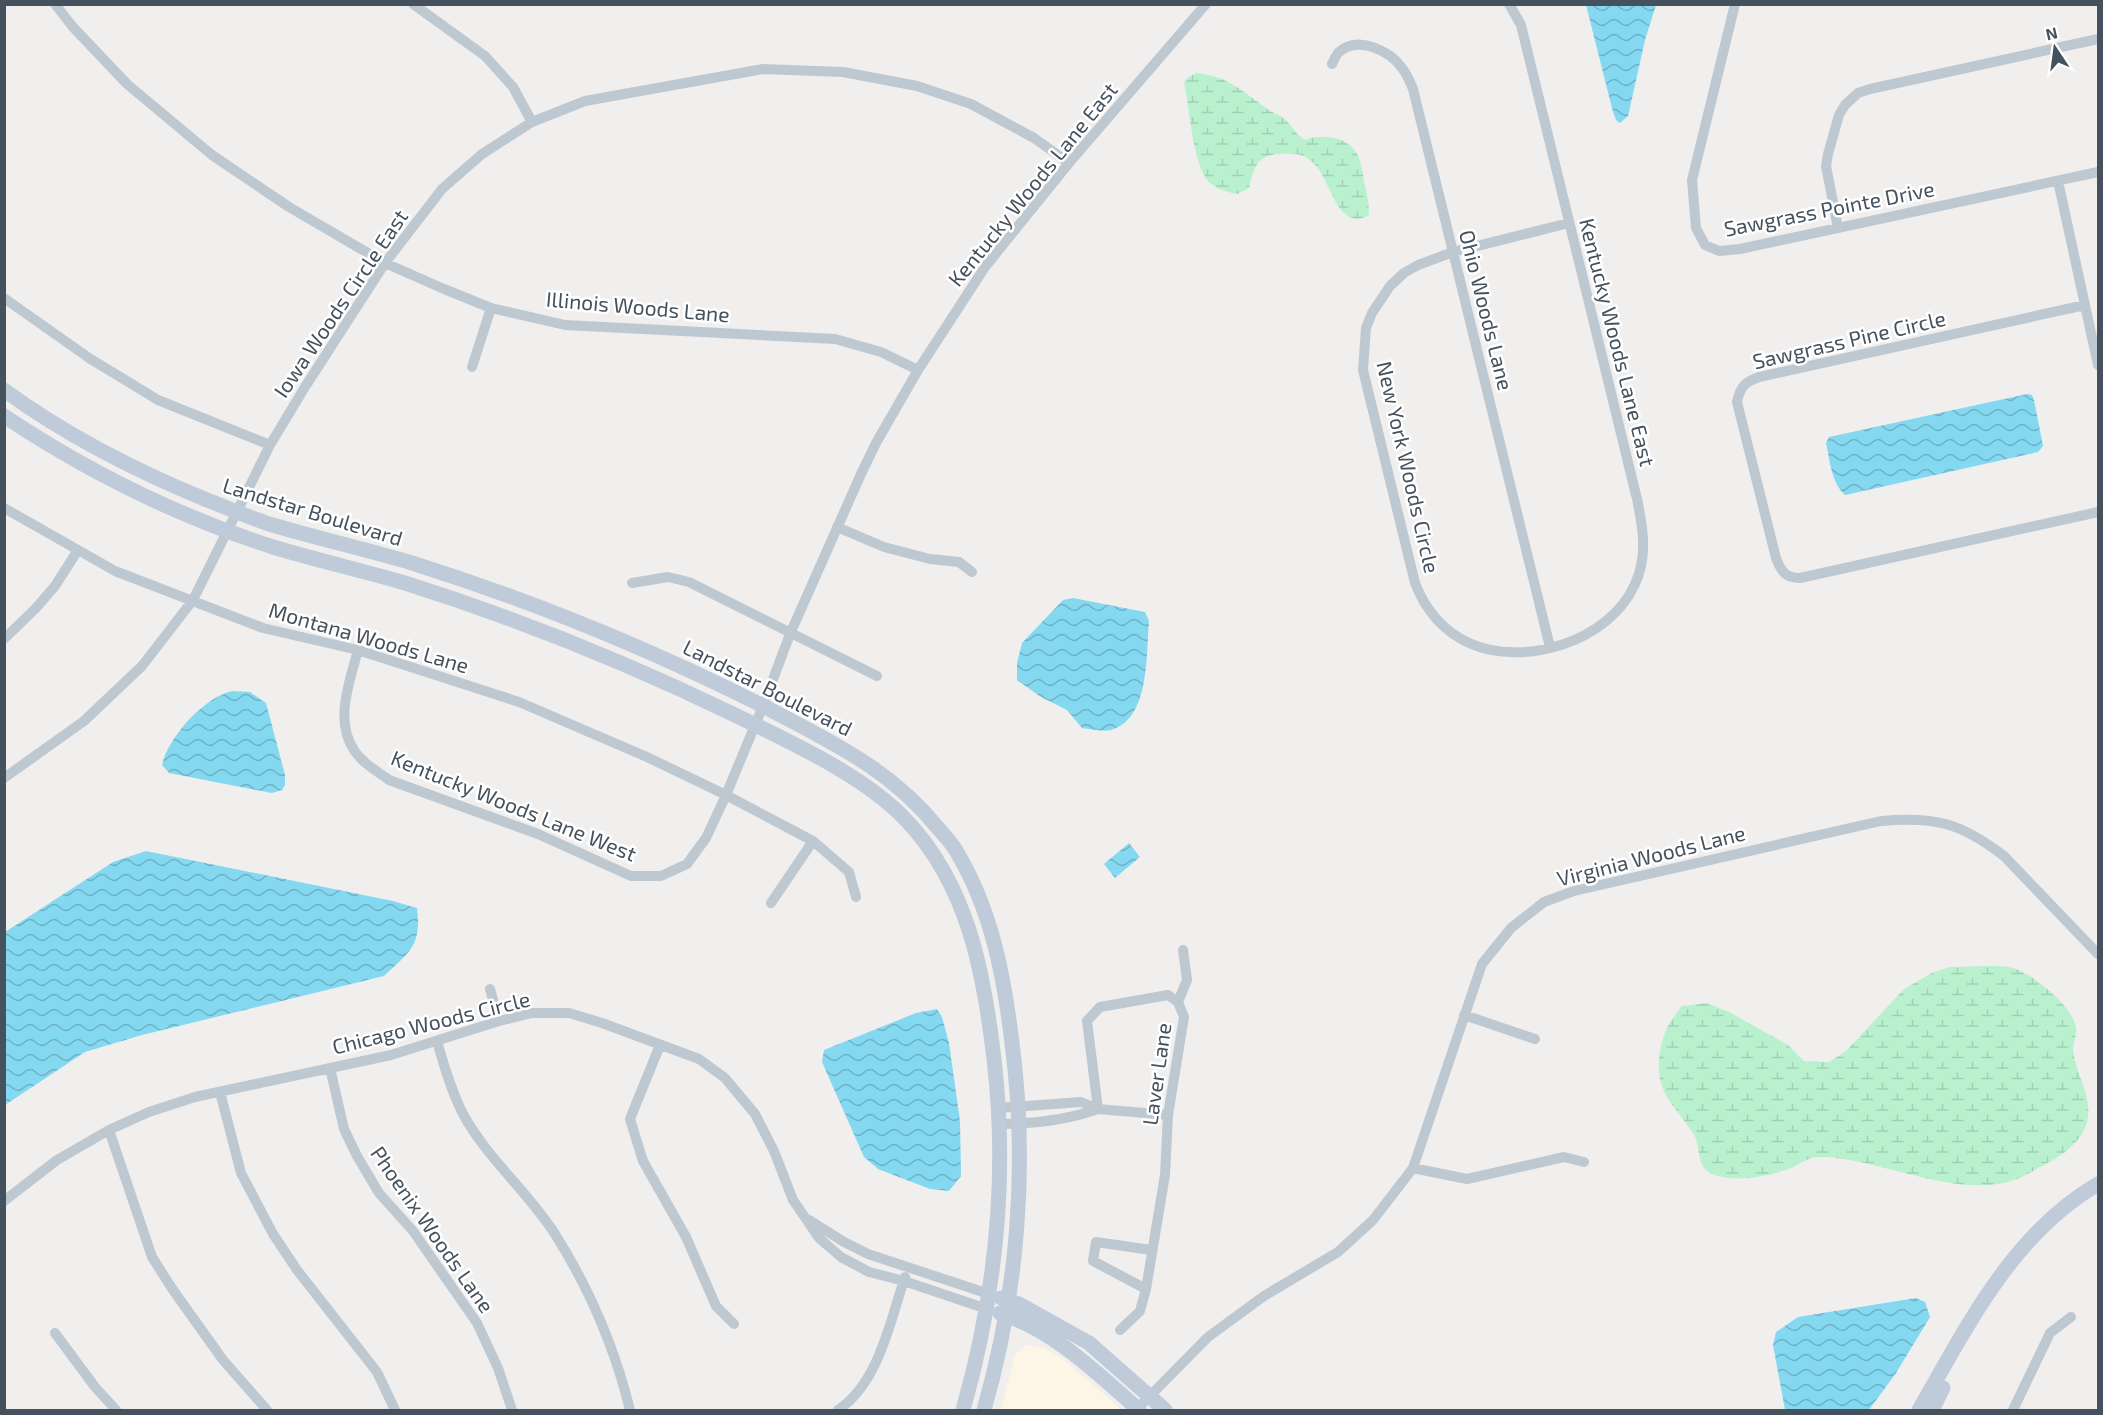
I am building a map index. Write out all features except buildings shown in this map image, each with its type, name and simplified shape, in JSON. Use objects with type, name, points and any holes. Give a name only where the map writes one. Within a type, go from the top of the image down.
[{"type":"street","name":"Illinois Woods Lane","points":[[55,4],[72,26],[127,84],[212,155],[289,207],[385,263],[491,308],[565,325],[835,339],[881,352],[918,370]]},
{"type":"street","points":[[413,4],[485,56],[513,87],[532,122]]},
{"type":"street","name":"Kentucky Woods Lane East","points":[[755,726],[790,634],[837,527],[876,443],[918,370],[985,267],[1069,163],[1206,4]]},
{"type":"street","name":"Kentucky Woods Lane East","points":[[1509,4],[1521,25],[1644,534],[1644,550],[1636,583],[1624,604],[1593,632],[1550,647]]},
{"type":"street","name":"Sawgrass Pointe Drive","points":[[1735,4],[1692,180],[1696,228],[1705,245],[1719,251],[1740,249],[2098,172]]},
{"type":"street","points":[[1838,228],[1826,166],[1839,115],[1852,98],[1870,89],[2098,39]]},
{"type":"street","name":"Ohio Woods Lane","points":[[1332,64],[1339,52],[1348,47],[1360,45],[1383,51],[1401,66],[1413,89],[1550,647]]},
{"type":"street","name":"Iowa Woods Circle East","points":[[4,778],[84,721],[142,666],[193,600],[270,445],[385,263],[442,189],[482,154],[532,122],[585,101],[763,69],[843,72],[917,86],[971,104],[1034,138],[1069,163]]},
{"type":"street","points":[[2058,181],[2098,365]]},
{"type":"street","name":"New York Woods Circle","points":[[1550,647],[1520,652],[1484,649],[1457,636],[1432,615],[1420,594],[1412,570],[1363,370],[1365,328],[1379,300],[1404,273],[1418,265],[1453,252],[1569,223]]},
{"type":"street","points":[[4,298],[89,358],[158,400],[270,445]]},
{"type":"street","name":"Sawgrass Pine Circle","points":[[2085,305],[1759,377],[1741,387],[1737,402],[1776,558],[1781,571],[1788,577],[1800,578],[2098,512]]},
{"type":"street","points":[[472,367],[491,308]]},
{"type":"street","name":"Landstar Boulevard","points":[[4,390],[113,458],[180,489],[265,523],[410,562],[524,600],[693,671],[844,748],[874,768],[918,804],[957,851],[985,907],[997,950],[1007,1004],[1019,1107],[1018,1217],[1008,1308],[984,1410]]},
{"type":"street","name":"Landstar Boulevard","points":[[4,416],[51,447],[104,477],[173,509],[273,547],[403,582],[511,618],[688,692],[860,781],[906,819],[938,861],[963,910],[977,956],[987,1006],[998,1108],[998,1214],[989,1294],[975,1368],[963,1410]]},
{"type":"street","name":"Montana Woods Lane","points":[[4,508],[115,571],[263,628],[358,650],[519,702],[647,757],[813,841],[849,872],[856,897]]},
{"type":"street","points":[[837,527],[884,547],[930,559],[959,562],[972,573]]},
{"type":"street","points":[[4,639],[55,586],[78,550]]},
{"type":"street","points":[[632,583],[668,577],[688,582],[877,676]]},
{"type":"street","name":"Kentucky Woods Lane West","points":[[358,650],[343,718],[353,749],[369,766],[389,780],[538,834],[631,876],[661,876],[687,864],[706,838],[755,726]]},
{"type":"street","name":"Virginia Woods Lane","points":[[1138,1410],[1208,1336],[1264,1296],[1338,1252],[1373,1220],[1413,1168],[1482,964],[1511,928],[1544,902],[1574,891],[1891,820],[1912,818],[1960,827],[1986,842],[2004,856],[2098,954]]},
{"type":"street","points":[[771,903],[813,841]]},
{"type":"street","points":[[1178,1002],[1187,980],[1183,950]]},
{"type":"street","points":[[490,988],[499,1021]]},
{"type":"street","name":"Laver Lane","points":[[1098,1109],[1087,1021],[1100,1007],[1168,995],[1178,1002],[1184,1017],[1168,1115],[1165,1175],[1146,1289],[1140,1311],[1120,1330]]},
{"type":"street","name":"Chicago Woods Circle","points":[[4,1201],[57,1160],[109,1130],[149,1112],[195,1097],[391,1055],[532,1013],[568,1013],[602,1023],[699,1059],[724,1078],[755,1114],[774,1152],[793,1200],[819,1238],[841,1257],[869,1272],[904,1281],[987,1309]]},
{"type":"street","points":[[1464,1016],[1535,1039]]},
{"type":"street","points":[[437,1041],[449,1084],[465,1116],[554,1233],[584,1286],[608,1342],[630,1410]]},
{"type":"street","points":[[660,1045],[630,1119],[643,1161],[686,1237],[716,1306],[734,1324]]},
{"type":"street","name":"Phoenix Woods Lane","points":[[330,1068],[345,1129],[357,1156],[379,1193],[413,1231],[477,1323],[498,1368],[512,1410]]},
{"type":"street","points":[[220,1092],[241,1173],[273,1234],[297,1270],[377,1372],[395,1410]]},
{"type":"street","points":[[998,1108],[1081,1102],[1098,1109],[1168,1115]]},
{"type":"street","points":[[999,1124],[1020,1124],[1081,1115],[1098,1109]]},
{"type":"street","points":[[109,1130],[152,1257],[223,1360],[267,1410]]},
{"type":"street","points":[[1413,1168],[1467,1179],[1564,1157],[1584,1162]]},
{"type":"street","points":[[1919,1410],[1974,1316],[2010,1262],[2058,1214],[2098,1185]]},
{"type":"street","name":"Chicago Woods Circle","points":[[804,1216],[844,1242],[868,1254],[989,1294]]},
{"type":"street","points":[[1146,1289],[1093,1261],[1096,1242],[1151,1250]]},
{"type":"street","points":[[838,1410],[853,1401],[882,1351],[908,1268]]},
{"type":"street","points":[[989,1294],[1063,1345],[1138,1410]]},
{"type":"street","points":[[987,1309],[1008,1308],[1020,1304],[1089,1343],[1165,1410]]},
{"type":"street","points":[[1932,1410],[1954,1366],[1974,1316]]},
{"type":"street","points":[[2013,1410],[2050,1333],[2071,1317]]},
{"type":"street","points":[[55,1333],[95,1387],[116,1410]]},
{"type":"shaded area","points":[[1027,1345],[1042,1347],[1061,1357],[1122,1410],[1001,1410],[1015,1354]]},
{"type":"green space","points":[[1196,73],[1225,80],[1286,120],[1305,140],[1328,137],[1350,145],[1361,164],[1369,215],[1356,219],[1347,216],[1334,199],[1316,166],[1298,154],[1272,155],[1261,160],[1257,164],[1249,188],[1238,194],[1212,185],[1203,174],[1195,149],[1184,83],[1187,78]]},
{"type":"green space","points":[[1949,967],[2013,968],[2041,984],[2068,1010],[2076,1028],[2074,1058],[2085,1091],[2088,1116],[2084,1130],[2065,1152],[2017,1179],[1994,1184],[1970,1185],[1921,1177],[1846,1159],[1822,1157],[1808,1159],[1780,1172],[1750,1178],[1721,1177],[1703,1167],[1694,1135],[1668,1099],[1659,1073],[1660,1052],[1666,1029],[1682,1006],[1707,1003],[1731,1013],[1788,1045],[1804,1061],[1829,1062],[1846,1051],[1904,989],[1932,973]]},
{"type":"water","points":[[1586,5],[1656,5],[1645,40],[1628,116],[1620,123],[1613,112]]},
{"type":"water","points":[[2027,394],[2032,395],[2034,400],[2043,446],[2038,452],[1845,495],[1837,484],[1826,443],[1829,437]]},
{"type":"water","points":[[1073,598],[1145,612],[1149,621],[1144,684],[1139,700],[1133,713],[1124,724],[1111,730],[1082,728],[1067,710],[1041,697],[1017,680],[1017,663],[1022,643],[1063,600]]},
{"type":"water","points":[[233,691],[250,692],[266,703],[285,775],[285,785],[282,790],[272,793],[169,773],[162,765],[172,742],[189,719],[222,694]]},
{"type":"water","points":[[1129,843],[1140,857],[1115,878],[1104,864]]},
{"type":"water","points":[[146,851],[393,901],[417,908],[418,921],[415,940],[407,954],[384,976],[142,1035],[85,1052],[5,1105],[5,932],[113,862]]},
{"type":"water","points":[[937,1009],[942,1017],[949,1043],[960,1121],[961,1176],[949,1191],[930,1189],[878,1169],[864,1157],[822,1062],[824,1050],[916,1013]]},
{"type":"water","points":[[1916,1298],[1925,1302],[1930,1317],[1896,1373],[1869,1410],[1785,1410],[1773,1345],[1776,1332],[1798,1317]]}]
